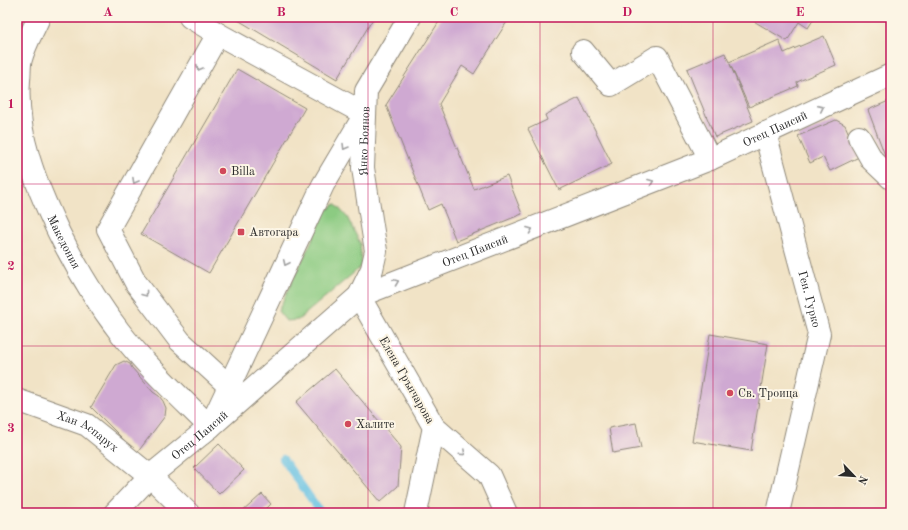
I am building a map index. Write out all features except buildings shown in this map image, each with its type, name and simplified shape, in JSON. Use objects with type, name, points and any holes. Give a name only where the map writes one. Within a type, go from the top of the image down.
[{"type":"street","name":"Македония","points":[[39,17],[21,60],[18,90],[21,126],[31,167],[46,204],[65,244],[91,291],[119,331],[151,368],[210,428]]},
{"type":"street","points":[[190,17],[218,34],[365,114],[323,185],[210,428]]},
{"type":"street","name":"Янко Боянов","points":[[359,296],[372,270],[376,251],[363,168],[366,91],[410,17]]},
{"type":"street","points":[[218,34],[108,229],[136,283],[180,341],[229,386]]},
{"type":"street","points":[[583,51],[612,85],[657,57],[710,159]]},
{"type":"street","name":"Отец Паисий","points":[[115,513],[150,476],[210,428],[359,296],[710,159],[891,75]]},
{"type":"street","name":"Ген. Гурко","points":[[765,133],[819,334],[778,513]]},
{"type":"street","points":[[859,137],[872,160],[891,178]]},
{"type":"street","name":"Елена Грънчарова","points":[[359,296],[434,427],[488,475],[506,513]]},
{"type":"street","name":"Хан Аспарух","points":[[17,400],[87,425],[150,476],[188,513]]},
{"type":"street","points":[[416,513],[434,427]]},
{"type":"green space","points":[[335,204],[347,217],[360,243],[362,266],[298,320],[286,321],[278,311],[326,211]]},
{"type":"waterway","points":[[283,459],[321,513]]},
{"type":"place","name":"Billa","points":[[223,171]]},
{"type":"place","name":"Автогара","points":[[241,232]]},
{"type":"place","name":"Св. Троица","points":[[730,393]]},
{"type":"place","name":"Халите","points":[[348,424]]}]
